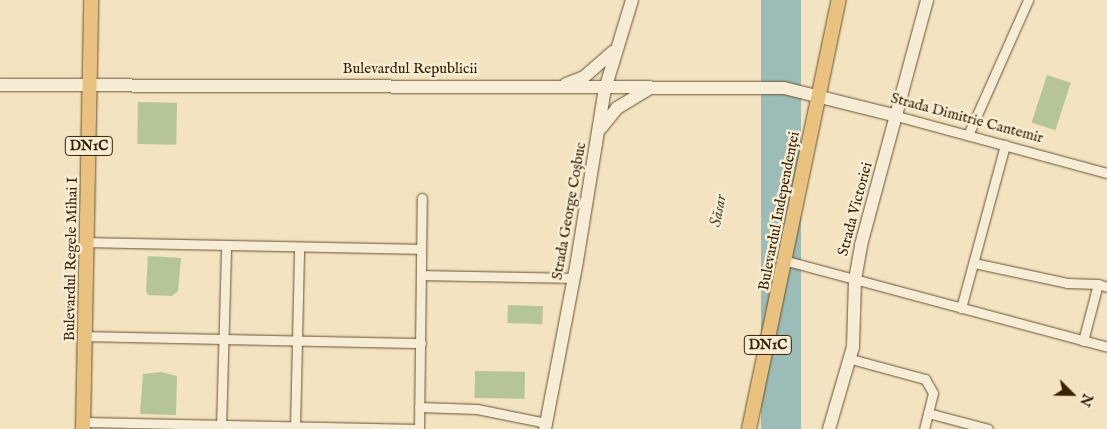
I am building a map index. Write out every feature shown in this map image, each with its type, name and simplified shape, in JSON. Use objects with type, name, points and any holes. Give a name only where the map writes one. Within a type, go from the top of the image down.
[{"type":"main road","name":"Bulevardul Regele Mihai I","points":[[84,425],[91,0]]},
{"type":"main road","name":"Bulevardul Independenței","points":[[750,429],[839,0]]},
{"type":"street","name":"Strada George Coșbuc","points":[[545,426],[574,278],[605,88],[632,0]]},
{"type":"street","name":"Strada Victoriei","points":[[829,429],[850,358],[855,280],[861,245],[927,0]]},
{"type":"street","points":[[968,135],[1028,0]]},
{"type":"street","points":[[560,86],[584,77],[616,48]]},
{"type":"street","name":"Bulevardul Republicii","points":[[0,85],[560,86],[649,89],[784,88],[819,97]]},
{"type":"street","points":[[599,130],[617,108],[649,89]]},
{"type":"street","name":"Strada Dimitrie Cantemir","points":[[819,97],[897,116],[1107,173]]},
{"type":"street","points":[[962,308],[1005,145]]},
{"type":"street","points":[[84,425],[419,429],[422,198]]},
{"type":"street","points":[[87,238],[226,245],[421,249]]},
{"type":"street","points":[[221,427],[226,245]]},
{"type":"street","points":[[295,428],[299,247]]},
{"type":"street","points":[[786,261],[1107,347]]},
{"type":"street","points":[[974,263],[1082,285],[1102,285],[1083,341]]},
{"type":"street","points":[[422,275],[574,278]]},
{"type":"street","points":[[85,336],[421,343]]},
{"type":"street","points":[[850,358],[925,379],[933,393],[924,429]]},
{"type":"street","points":[[419,407],[477,409],[545,426]]},
{"type":"street","points":[[928,413],[988,429]]},
{"type":"green space","points":[[1047,75],[1071,83],[1055,130],[1032,123]]},
{"type":"green space","points":[[138,102],[177,103],[176,145],[137,144]]},
{"type":"green space","points":[[148,256],[181,258],[178,291],[172,296],[148,295],[146,291]]},
{"type":"green space","points":[[508,305],[543,306],[542,324],[507,323]]},
{"type":"green space","points":[[475,371],[525,372],[525,399],[475,398]]},
{"type":"green space","points":[[161,372],[177,376],[176,415],[140,414],[143,374]]},
{"type":"water","points":[[761,0],[801,0],[801,429],[761,429]]},
{"type":"water label","name":"Săsar","points":[[719,211]]}]
